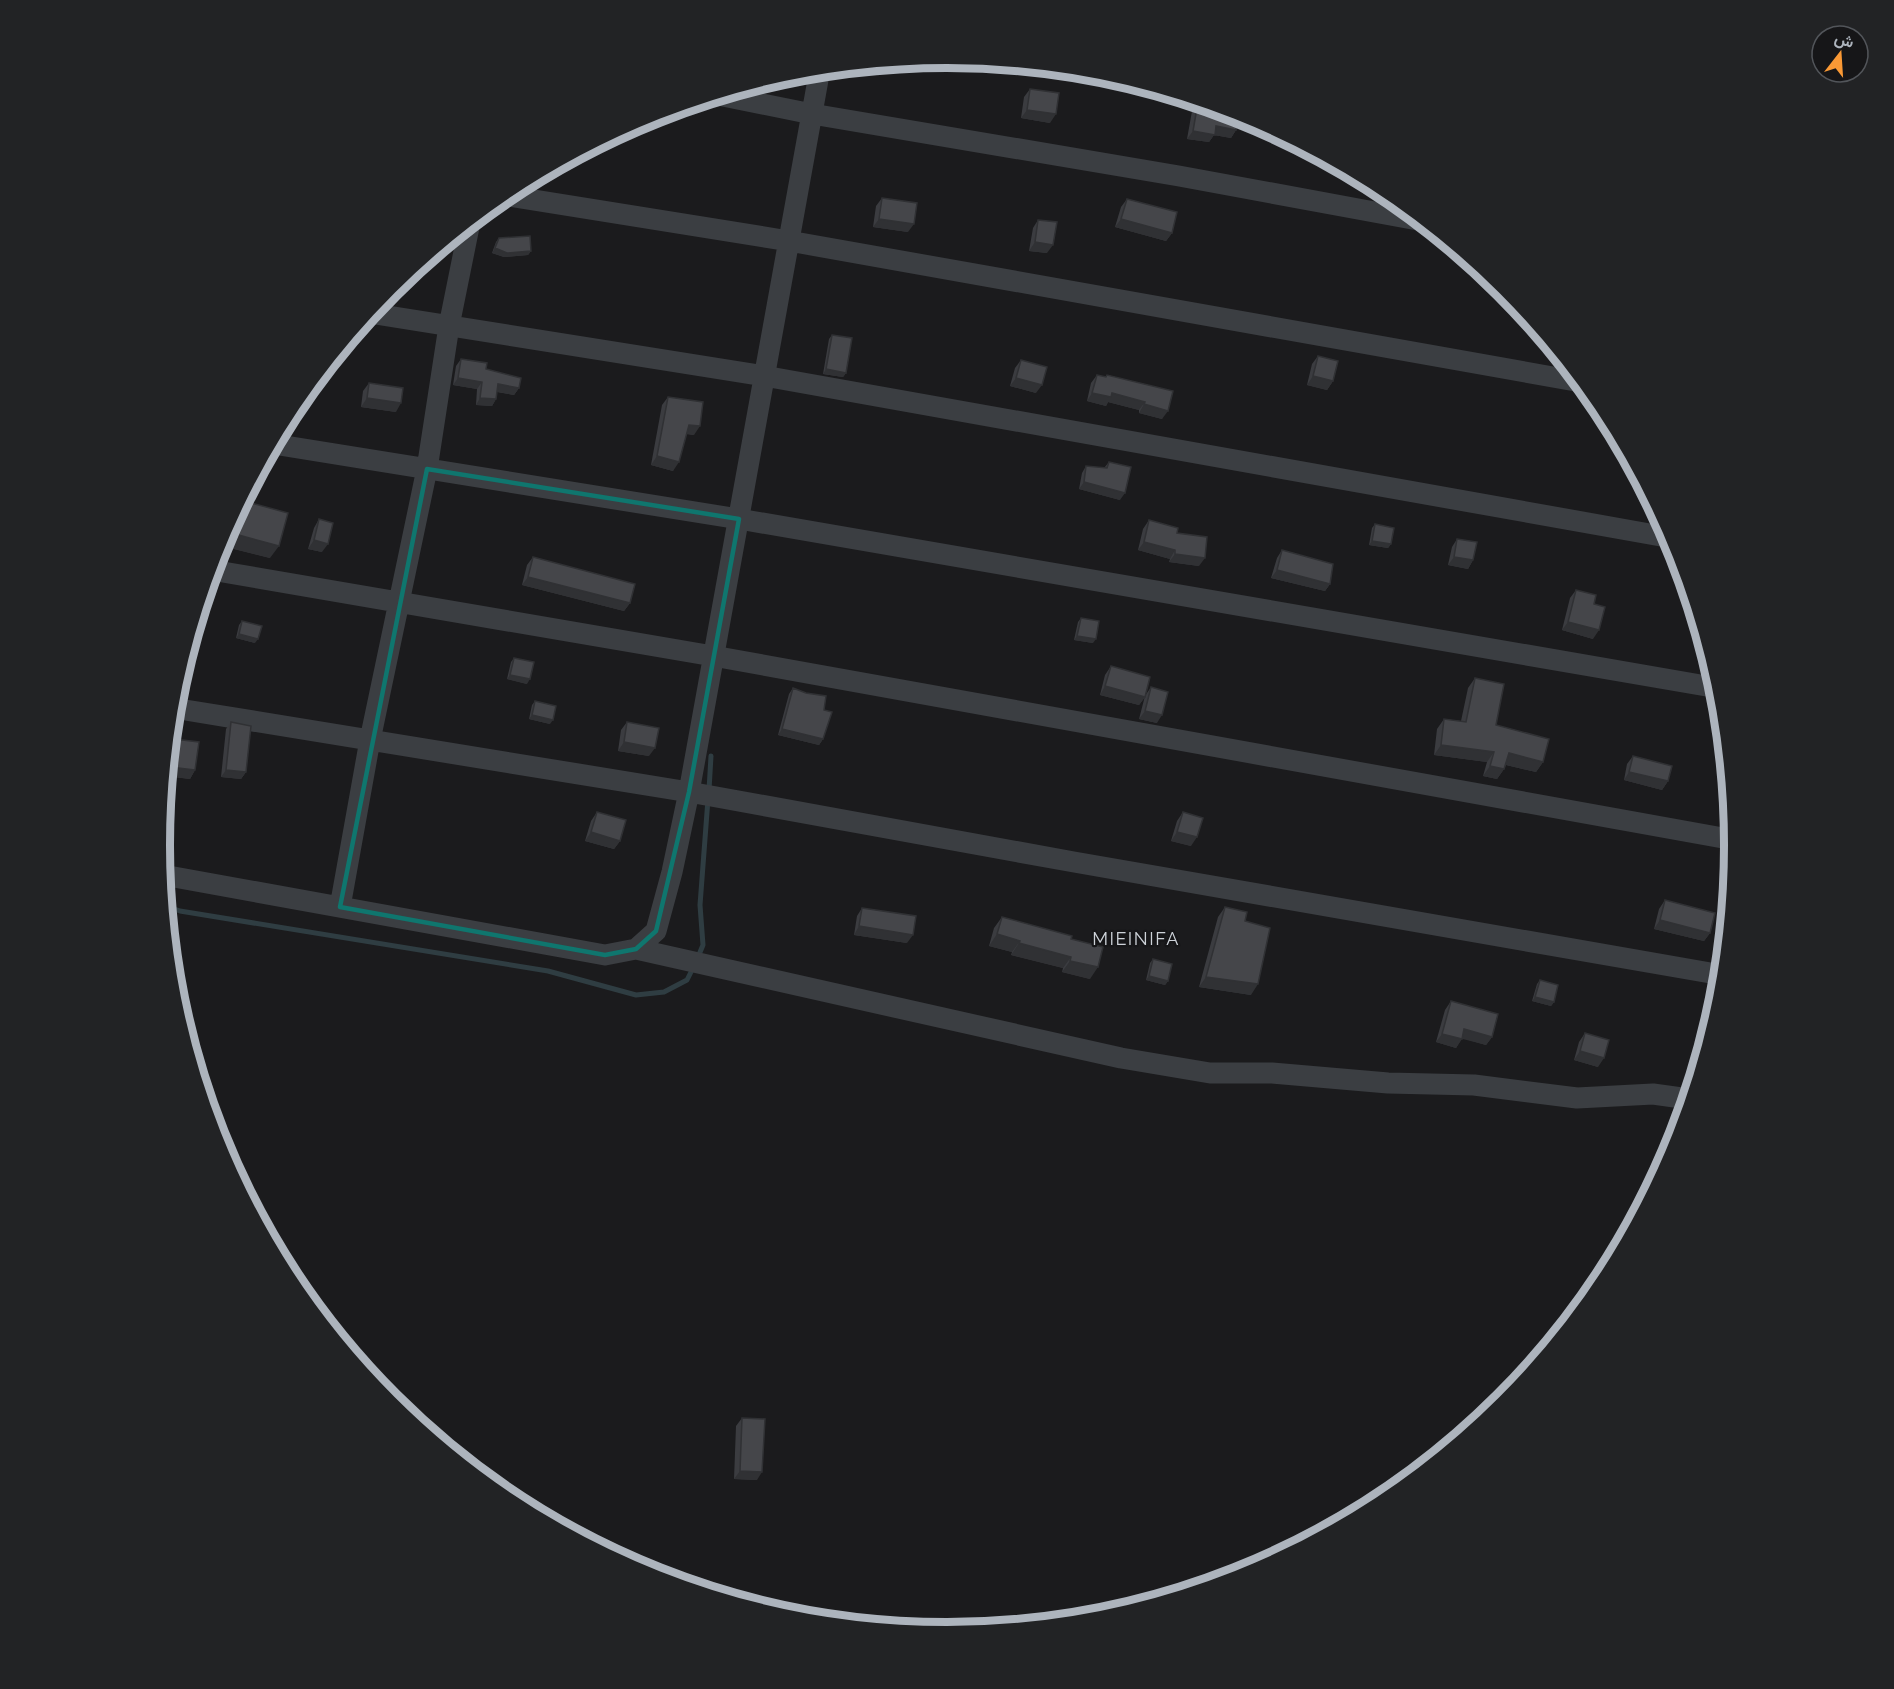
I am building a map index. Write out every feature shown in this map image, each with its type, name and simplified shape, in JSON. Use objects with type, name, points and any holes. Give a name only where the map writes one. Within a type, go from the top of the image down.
[{"type":"street","points":[[636,948],[656,931],[672,872],[689,792],[818,78]]},
{"type":"street","points":[[733,98],[812,114],[1179,176],[1406,218]]},
{"type":"street","points":[[516,197],[789,241],[1569,380]]},
{"type":"street","points":[[340,907],[370,740],[427,469],[448,326],[468,233]]},
{"type":"street","points":[[379,315],[764,376],[1660,536]]},
{"type":"street","points":[[281,445],[739,519],[1708,686]]},
{"type":"street","points":[[220,571],[713,656],[1724,838]]},
{"type":"street","points":[[182,710],[689,792],[1713,973]]},
{"type":"street","points":[[171,877],[605,955],[636,948],[1086,1050],[1210,1073],[1272,1073],[1388,1083],[1474,1085],[1577,1098],[1653,1094],[1682,1098]]},
{"type":"highlighted area","points":[[427,469],[739,519],[689,792],[656,931],[636,949],[605,955],[340,907]]},
{"type":"building","points":[[1030,89],[1059,93],[1056,114],[1027,110]]},
{"type":"building","points":[[1197,109],[1237,124],[1236,130],[1216,126],[1215,135],[1193,131]]},
{"type":"building","points":[[882,198],[917,203],[914,224],[879,219]]},
{"type":"building","points":[[1127,199],[1177,212],[1172,233],[1121,219]]},
{"type":"building","points":[[1038,220],[1057,222],[1053,245],[1035,242]]},
{"type":"building","points":[[530,236],[531,251],[507,253],[495,248],[499,238]]},
{"type":"building","points":[[832,335],[852,338],[846,373],[826,369]]},
{"type":"building","points":[[1318,356],[1338,361],[1333,381],[1313,376]]},
{"type":"building","points":[[461,359],[487,363],[486,369],[521,378],[519,388],[498,384],[496,399],[480,398],[482,382],[458,378]]},
{"type":"building","points":[[1021,360],[1047,367],[1042,385],[1016,378]]},
{"type":"building","points":[[1097,375],[1106,377],[1107,375],[1173,391],[1168,411],[1112,393],[1111,397],[1092,393]]},
{"type":"building","points":[[369,383],[403,388],[401,403],[367,398]]},
{"type":"building","points":[[668,397],[703,402],[700,426],[689,425],[679,462],[657,456]]},
{"type":"building","points":[[1109,462],[1131,467],[1125,493],[1084,482],[1086,466],[1107,468]]},
{"type":"building","points":[[249,502],[288,513],[279,546],[235,534]]},
{"type":"building","points":[[319,519],[333,523],[328,544],[314,540]]},
{"type":"building","points":[[1149,520],[1178,528],[1177,533],[1207,537],[1205,558],[1175,554],[1175,550],[1144,542]]},
{"type":"building","points":[[1375,524],[1394,528],[1391,544],[1372,541]]},
{"type":"building","points":[[1457,539],[1477,542],[1473,560],[1454,557]]},
{"type":"building","points":[[1282,550],[1333,564],[1330,584],[1277,570]]},
{"type":"building","points":[[533,557],[635,584],[630,603],[528,577]]},
{"type":"building","points":[[1576,590],[1596,595],[1594,604],[1605,607],[1599,630],[1568,622]]},
{"type":"building","points":[[1081,618],[1099,621],[1096,639],[1077,636]]},
{"type":"building","points":[[242,621],[262,626],[258,639],[239,634]]},
{"type":"building","points":[[514,658],[534,662],[530,679],[510,675]]},
{"type":"building","points":[[1111,666],[1150,677],[1145,697],[1105,686]]},
{"type":"building","points":[[1475,678],[1504,684],[1496,725],[1549,739],[1543,762],[1509,753],[1504,769],[1490,766],[1494,752],[1441,745],[1444,719],[1466,722]]},
{"type":"building","points":[[1151,687],[1168,692],[1162,715],[1145,711]]},
{"type":"building","points":[[793,688],[826,696],[824,710],[832,712],[823,739],[782,729]]},
{"type":"building","points":[[535,701],[556,706],[553,720],[532,715]]},
{"type":"building","points":[[231,722],[251,726],[246,772],[226,770]]},
{"type":"building","points":[[627,722],[659,728],[655,748],[624,742]]},
{"type":"building","points":[[178,739],[199,742],[195,770],[175,768]]},
{"type":"building","points":[[1633,756],[1672,766],[1668,781],[1629,772]]},
{"type":"building","points":[[597,812],[626,820],[620,841],[591,832]]},
{"type":"building","points":[[1183,812],[1203,818],[1197,837],[1177,832]]},
{"type":"building","points":[[1665,900],[1715,913],[1710,933],[1660,920]]},
{"type":"building","points":[[1225,907],[1247,912],[1245,921],[1270,928],[1258,984],[1206,977]]},
{"type":"building","points":[[862,908],[916,916],[913,935],[859,926]]},
{"type":"building","points":[[1002,917],[1103,947],[1098,967],[1070,961],[1071,957],[1019,943],[1020,941],[997,934]]},
{"type":"building","points":[[1153,959],[1172,964],[1168,981],[1149,976]]},
{"type":"building","points":[[1540,980],[1558,985],[1554,1002],[1535,997]]},
{"type":"building","points":[[1451,1001],[1498,1014],[1492,1037],[1464,1029],[1462,1039],[1442,1034]]},
{"type":"building","points":[[1585,1033],[1609,1040],[1604,1058],[1580,1051]]},
{"type":"building","points":[[742,1418],[765,1419],[762,1472],[740,1471]]},
{"type":"waterway","points":[[709,790],[711,756]]},
{"type":"waterway","points":[[698,957],[703,945],[700,905],[708,799]]},
{"type":"waterway","points":[[173,909],[548,971],[636,995],[664,992],[687,980],[693,968]]},
{"type":"district","name":"MIEINIFA","points":[[1136,938]]}]
